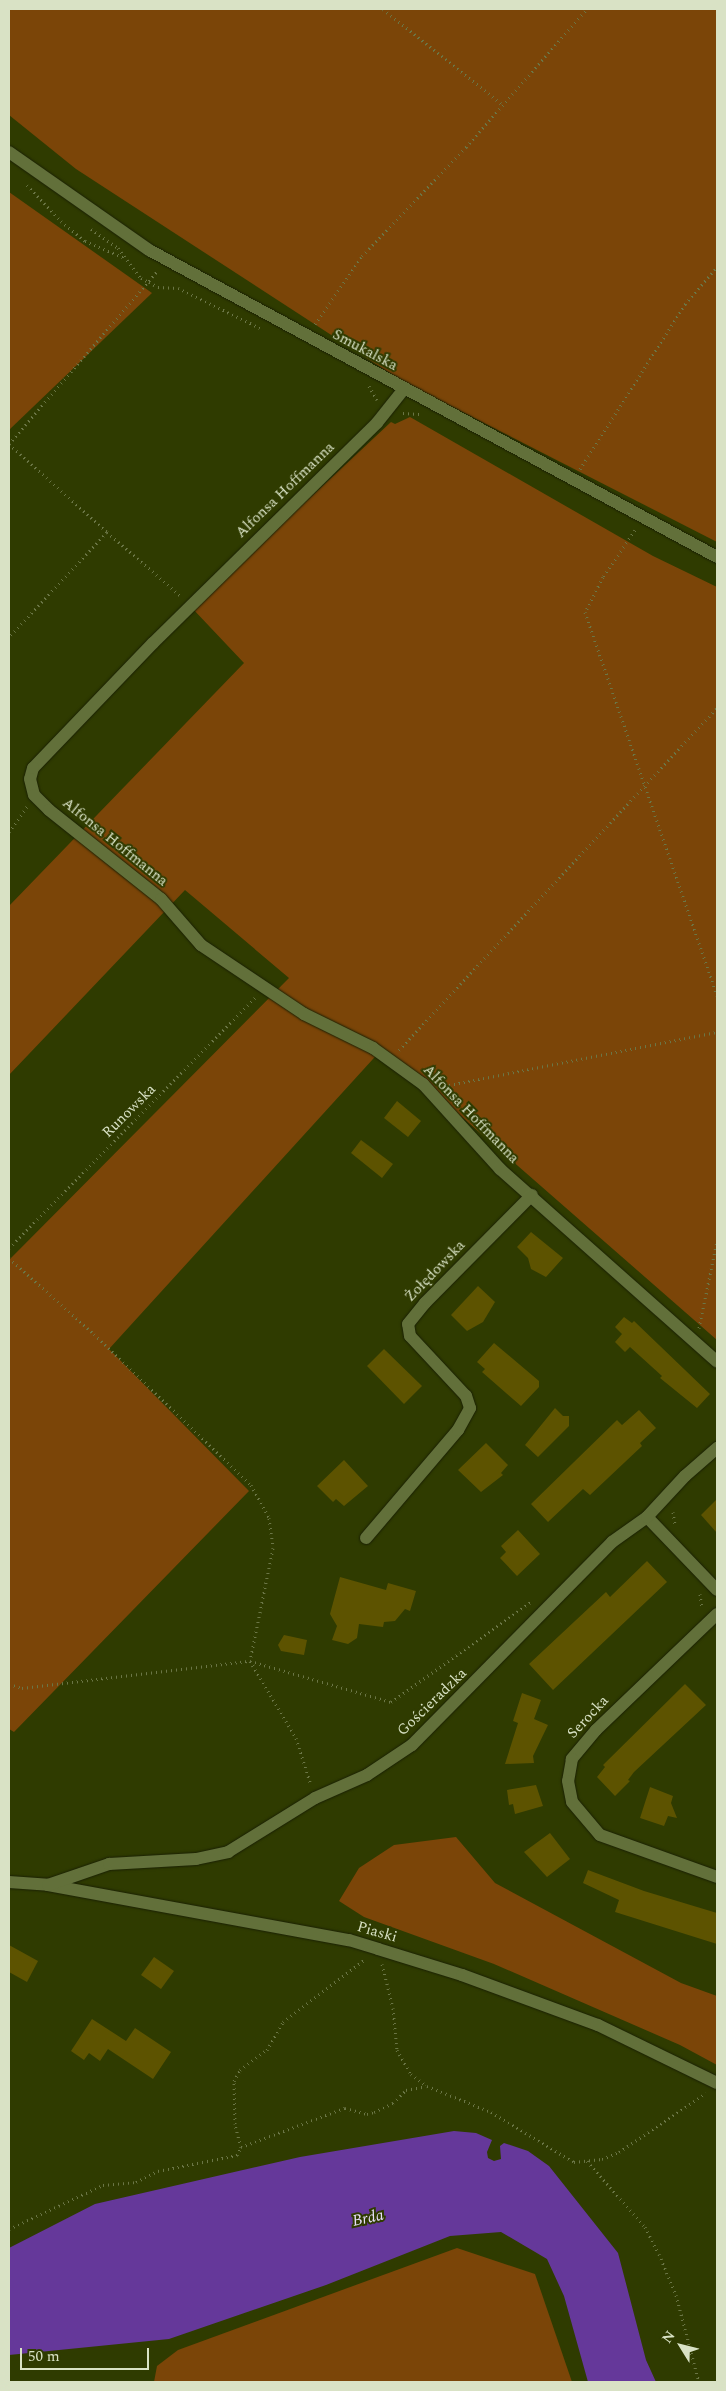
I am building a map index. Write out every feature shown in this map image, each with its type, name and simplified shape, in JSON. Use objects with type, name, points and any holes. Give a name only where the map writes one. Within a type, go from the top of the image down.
[{"type":"street","name":"Smukalska","points":[[9,152],[126,237],[717,557]]},
{"type":"street","name":"Alfonsa Hoffmanna","points":[[404,389],[377,423],[191,604],[33,768],[30,779],[34,794],[49,810],[161,898],[201,945],[304,1014],[373,1048],[428,1090],[500,1169],[532,1195],[717,1362]]},
{"type":"street","name":"Żołędowska","points":[[366,1538],[458,1430],[470,1408],[466,1396],[410,1336],[408,1324],[425,1303],[532,1195]]},
{"type":"street","name":"Gościeradzka","points":[[48,1884],[109,1864],[196,1859],[228,1852],[315,1798],[368,1775],[412,1745],[612,1542],[647,1517],[685,1476],[717,1448]]},
{"type":"street","points":[[647,1517],[717,1590]]},
{"type":"street","name":"Serocka","points":[[714,1617],[596,1730],[572,1759],[568,1781],[572,1802],[600,1836],[717,1877]]},
{"type":"street","name":"Piaski","points":[[9,1882],[48,1884],[349,1940],[462,1975],[598,2025],[714,2086]]},
{"type":"path","points":[[383,9],[503,105]]},
{"type":"path","points":[[308,337],[362,256],[503,105],[587,9]]},
{"type":"path","points":[[27,184],[51,211],[85,240],[125,258],[149,282],[158,287],[178,288],[265,330]]},
{"type":"path","points":[[166,259],[149,282],[9,444],[191,604]]},
{"type":"path","points":[[574,480],[685,304],[717,267]]},
{"type":"path","points":[[367,385],[380,405]]},
{"type":"path","points":[[634,530],[603,577],[585,612],[717,996]]},
{"type":"path","points":[[9,637],[107,532]]},
{"type":"path","points":[[390,1060],[717,708]]},
{"type":"path","points":[[9,832],[34,794]]},
{"type":"path","name":"Runowska","points":[[9,1248],[264,989]]},
{"type":"path","points":[[428,1090],[717,1032]]},
{"type":"path","points":[[696,1343],[717,1241]]},
{"type":"path","points":[[9,1258],[94,1334],[251,1485],[270,1518],[273,1548],[250,1661],[296,1738],[315,1798]]},
{"type":"path","points":[[677,1506],[672,1517],[679,1528]]},
{"type":"path","points":[[693,1586],[700,1593],[700,1610],[714,1617]]},
{"type":"path","points":[[9,1684],[22,1688],[250,1661],[391,1702],[536,1599]]},
{"type":"path","points":[[9,2229],[103,2185],[136,2182],[158,2172],[238,2156],[241,2147],[235,2124],[234,2080],[240,2070],[268,2050],[283,2022],[378,1949],[393,2008],[397,2050],[411,2074],[427,2086],[491,2112],[574,2162],[586,2161],[619,2152],[714,2086]]},
{"type":"path","points":[[241,2147],[345,2108],[367,2114],[374,2112],[393,2102],[406,2090],[427,2086]]},
{"type":"path","points":[[586,2161],[645,2227],[659,2254],[676,2295],[699,2382]]},
{"type":"shaded area","points":[[9,9],[717,9],[717,542],[402,381],[76,169],[9,115]]},
{"type":"shaded area","points":[[9,192],[152,293],[9,430]]},
{"type":"shaded area","points":[[410,417],[653,556],[717,587],[717,1340],[383,1048],[109,1349],[249,1491],[14,1732],[9,1729],[9,1260],[289,978],[185,890],[9,1075],[9,906],[244,663],[192,608],[391,422],[395,424]]},
{"type":"shaded area","points":[[456,1837],[495,1883],[681,1983],[717,1996],[717,2065],[680,2045],[494,1964],[364,1917],[339,1901],[359,1868],[394,1845]]},
{"type":"shaded area","points":[[457,2248],[535,2274],[572,2382],[154,2382],[157,2366],[178,2350]]},
{"type":"water","name":"Brda","points":[[454,2131],[476,2133],[492,2140],[487,2152],[488,2158],[494,2161],[501,2159],[500,2146],[504,2143],[528,2151],[549,2166],[618,2253],[646,2360],[656,2382],[588,2382],[564,2296],[547,2259],[501,2232],[450,2236],[326,2285],[169,2339],[9,2355],[9,2248],[95,2204],[300,2157]]},
{"type":"building","points":[[397,1101],[421,1121],[408,1137],[384,1118]]},
{"type":"building","points":[[361,1140],[393,1164],[382,1178],[351,1153]]},
{"type":"building","points":[[531,1232],[563,1258],[546,1277],[531,1269],[528,1258],[517,1247]]},
{"type":"building","points":[[478,1286],[495,1302],[483,1322],[467,1331],[451,1315]]},
{"type":"building","points":[[624,1317],[632,1323],[634,1321],[710,1394],[697,1408],[660,1378],[662,1376],[630,1347],[625,1352],[615,1342],[622,1334],[615,1327]]},
{"type":"building","points":[[494,1343],[539,1381],[539,1387],[521,1406],[482,1372],[485,1369],[477,1362]]},
{"type":"building","points":[[384,1349],[422,1386],[404,1404],[367,1366]]},
{"type":"building","points":[[555,1408],[563,1416],[569,1416],[569,1426],[538,1457],[525,1445]]},
{"type":"building","points":[[639,1410],[656,1428],[640,1443],[642,1446],[590,1495],[583,1489],[548,1522],[531,1504],[617,1420],[622,1425]]},
{"type":"building","points":[[486,1443],[508,1465],[501,1473],[503,1475],[481,1492],[458,1470]]},
{"type":"building","points":[[344,1460],[368,1486],[344,1506],[336,1499],[333,1502],[317,1486]]},
{"type":"building","points":[[717,1499],[717,1533],[701,1515]]},
{"type":"building","points":[[518,1530],[540,1554],[517,1576],[500,1558],[506,1552],[501,1546]]},
{"type":"building","points":[[647,1561],[667,1582],[553,1690],[529,1664],[606,1592],[610,1597]]},
{"type":"building","points":[[340,1577],[386,1590],[388,1583],[416,1591],[410,1611],[405,1609],[395,1621],[384,1622],[383,1627],[359,1624],[357,1638],[348,1644],[332,1640],[337,1626],[330,1614]]},
{"type":"building","points":[[284,1635],[307,1640],[304,1655],[281,1651],[278,1645]]},
{"type":"building","points":[[685,1684],[706,1705],[634,1772],[628,1780],[630,1781],[615,1796],[597,1777],[605,1767],[603,1765]]},
{"type":"building","points":[[522,1693],[541,1700],[534,1719],[548,1725],[533,1756],[534,1763],[505,1764],[518,1723],[513,1721]]},
{"type":"building","points":[[536,1785],[543,1806],[515,1814],[513,1804],[509,1805],[507,1790]]},
{"type":"building","points":[[650,1787],[673,1796],[671,1803],[677,1818],[668,1816],[664,1826],[640,1818]]},
{"type":"building","points":[[550,1833],[570,1859],[547,1877],[524,1852]]},
{"type":"building","points":[[588,1870],[644,1891],[717,1913],[717,1944],[615,1912],[619,1900],[583,1883]]},
{"type":"building","points":[[9,1945],[38,1961],[27,1982],[9,1972]]},
{"type":"building","points":[[154,1957],[174,1971],[161,1989],[141,1975]]},
{"type":"building","points":[[92,2019],[126,2041],[135,2028],[171,2052],[153,2079],[108,2049],[100,2061],[89,2053],[84,2060],[71,2051]]}]
